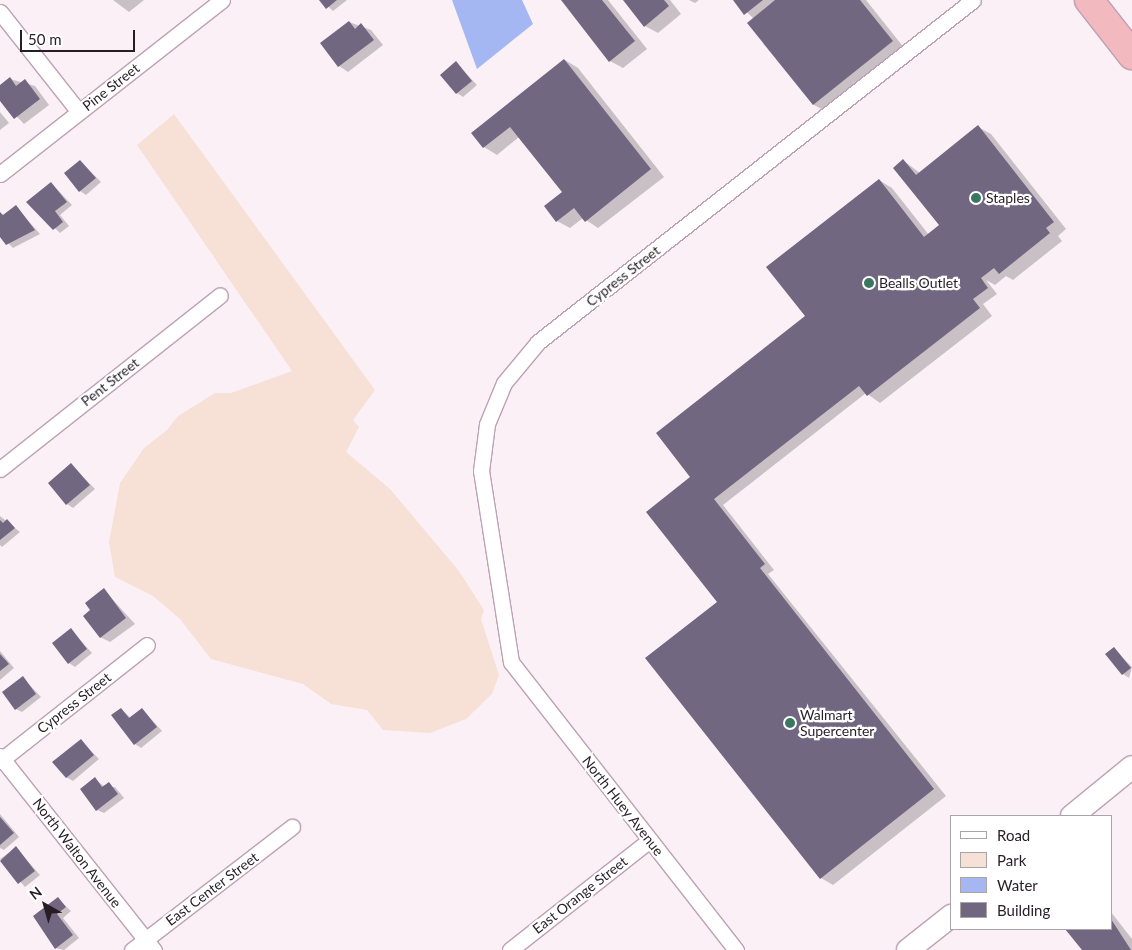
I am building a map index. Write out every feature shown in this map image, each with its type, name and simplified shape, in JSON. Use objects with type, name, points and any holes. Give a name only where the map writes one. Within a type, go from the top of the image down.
[{"type":"highway","points":[[1088,0],[1132,55]]},
{"type":"main road","points":[[1073,815],[1132,766]]},
{"type":"main road","points":[[908,950],[950,917]]},
{"type":"street","name":"Pine Street","points":[[0,174],[222,0]]},
{"type":"street","name":"Cypress Street","points":[[510,662],[481,471],[489,416],[509,376],[538,342],[973,0]]},
{"type":"street","points":[[0,12],[79,112]]},
{"type":"street","name":"Pent Street","points":[[0,469],[220,294]]},
{"type":"street","name":"Cypress Street","points":[[1,759],[147,645]]},
{"type":"street","name":"North Huey Avenue","points":[[510,662],[736,950]]},
{"type":"street","name":"North Walton Avenue","points":[[1,759],[150,945]]},
{"type":"street","name":"East Center Street","points":[[132,950],[150,945],[235,871],[292,828]]},
{"type":"street","name":"East Orange Street","points":[[510,950],[650,840]]},
{"type":"green space","points":[[174,114],[375,390],[353,420],[359,427],[346,452],[390,489],[459,571],[484,610],[481,619],[499,675],[492,694],[466,719],[430,733],[383,730],[367,710],[331,704],[303,684],[211,659],[180,619],[153,596],[115,577],[109,542],[120,483],[144,448],[167,430],[178,416],[215,393],[231,393],[292,371],[137,145]]},
{"type":"water","points":[[452,0],[522,0],[533,24],[477,69]]},
{"type":"building","points":[[319,0],[337,0],[326,9]]},
{"type":"building","points":[[561,0],[602,0],[635,41],[609,62]]},
{"type":"building","points":[[623,0],[664,0],[669,6],[644,27]]},
{"type":"building","points":[[733,0],[763,0],[744,15]]},
{"type":"building","points":[[775,0],[860,0],[893,41],[813,105],[747,23]]},
{"type":"building","points":[[349,21],[355,29],[361,23],[374,40],[338,67],[320,43]]},
{"type":"building","points":[[564,59],[651,169],[585,222],[574,208],[556,222],[544,206],[562,192],[510,127],[483,148],[471,133]]},
{"type":"building","points":[[456,61],[472,81],[456,94],[440,75]]},
{"type":"building","points":[[10,77],[16,86],[25,79],[40,99],[14,119],[0,101],[0,85]]},
{"type":"building","points":[[978,125],[1054,222],[1046,228],[1050,233],[999,274],[994,268],[981,278],[988,288],[973,299],[980,308],[867,396],[859,386],[714,499],[765,564],[760,568],[934,789],[820,879],[645,658],[717,602],[646,512],[690,477],[656,433],[805,316],[766,267],[879,179],[924,237],[939,225],[893,168],[903,159],[916,175]]},
{"type":"building","points":[[80,160],[96,178],[79,192],[64,173]]},
{"type":"building","points":[[51,182],[67,202],[55,211],[63,222],[53,230],[26,202]]},
{"type":"building","points":[[16,205],[35,230],[6,245],[0,237],[0,212],[3,215]]},
{"type":"building","points":[[71,463],[90,485],[66,505],[48,483]]},
{"type":"building","points":[[7,519],[15,528],[0,540],[0,520],[3,523]]},
{"type":"building","points":[[104,588],[126,618],[100,638],[83,616],[90,610],[85,603]]},
{"type":"building","points":[[71,628],[87,649],[68,664],[52,643]]},
{"type":"building","points":[[1114,647],[1131,668],[1122,675],[1105,654]]},
{"type":"building","points":[[0,654],[9,664],[0,671]]},
{"type":"building","points":[[23,676],[36,694],[15,710],[2,692]]},
{"type":"building","points":[[121,708],[129,718],[142,708],[157,727],[134,745],[111,715]]},
{"type":"building","points":[[81,739],[94,755],[66,778],[52,762]]},
{"type":"building","points":[[95,777],[102,787],[109,782],[118,794],[96,811],[80,789]]},
{"type":"building","points":[[0,817],[14,833],[0,845]]},
{"type":"building","points":[[16,846],[35,871],[18,884],[0,861]]},
{"type":"building","points":[[58,897],[66,907],[57,914],[73,935],[55,949],[33,916]]},
{"type":"building","points":[[1112,921],[1131,950],[1082,950],[1066,930],[1112,930]]},
{"type":"place","name":"Staples","points":[[976,198]]},
{"type":"place","name":"Bealls Outlet","points":[[869,283]]},
{"type":"place","name":"Walmart Supercenter","points":[[790,723]]}]
